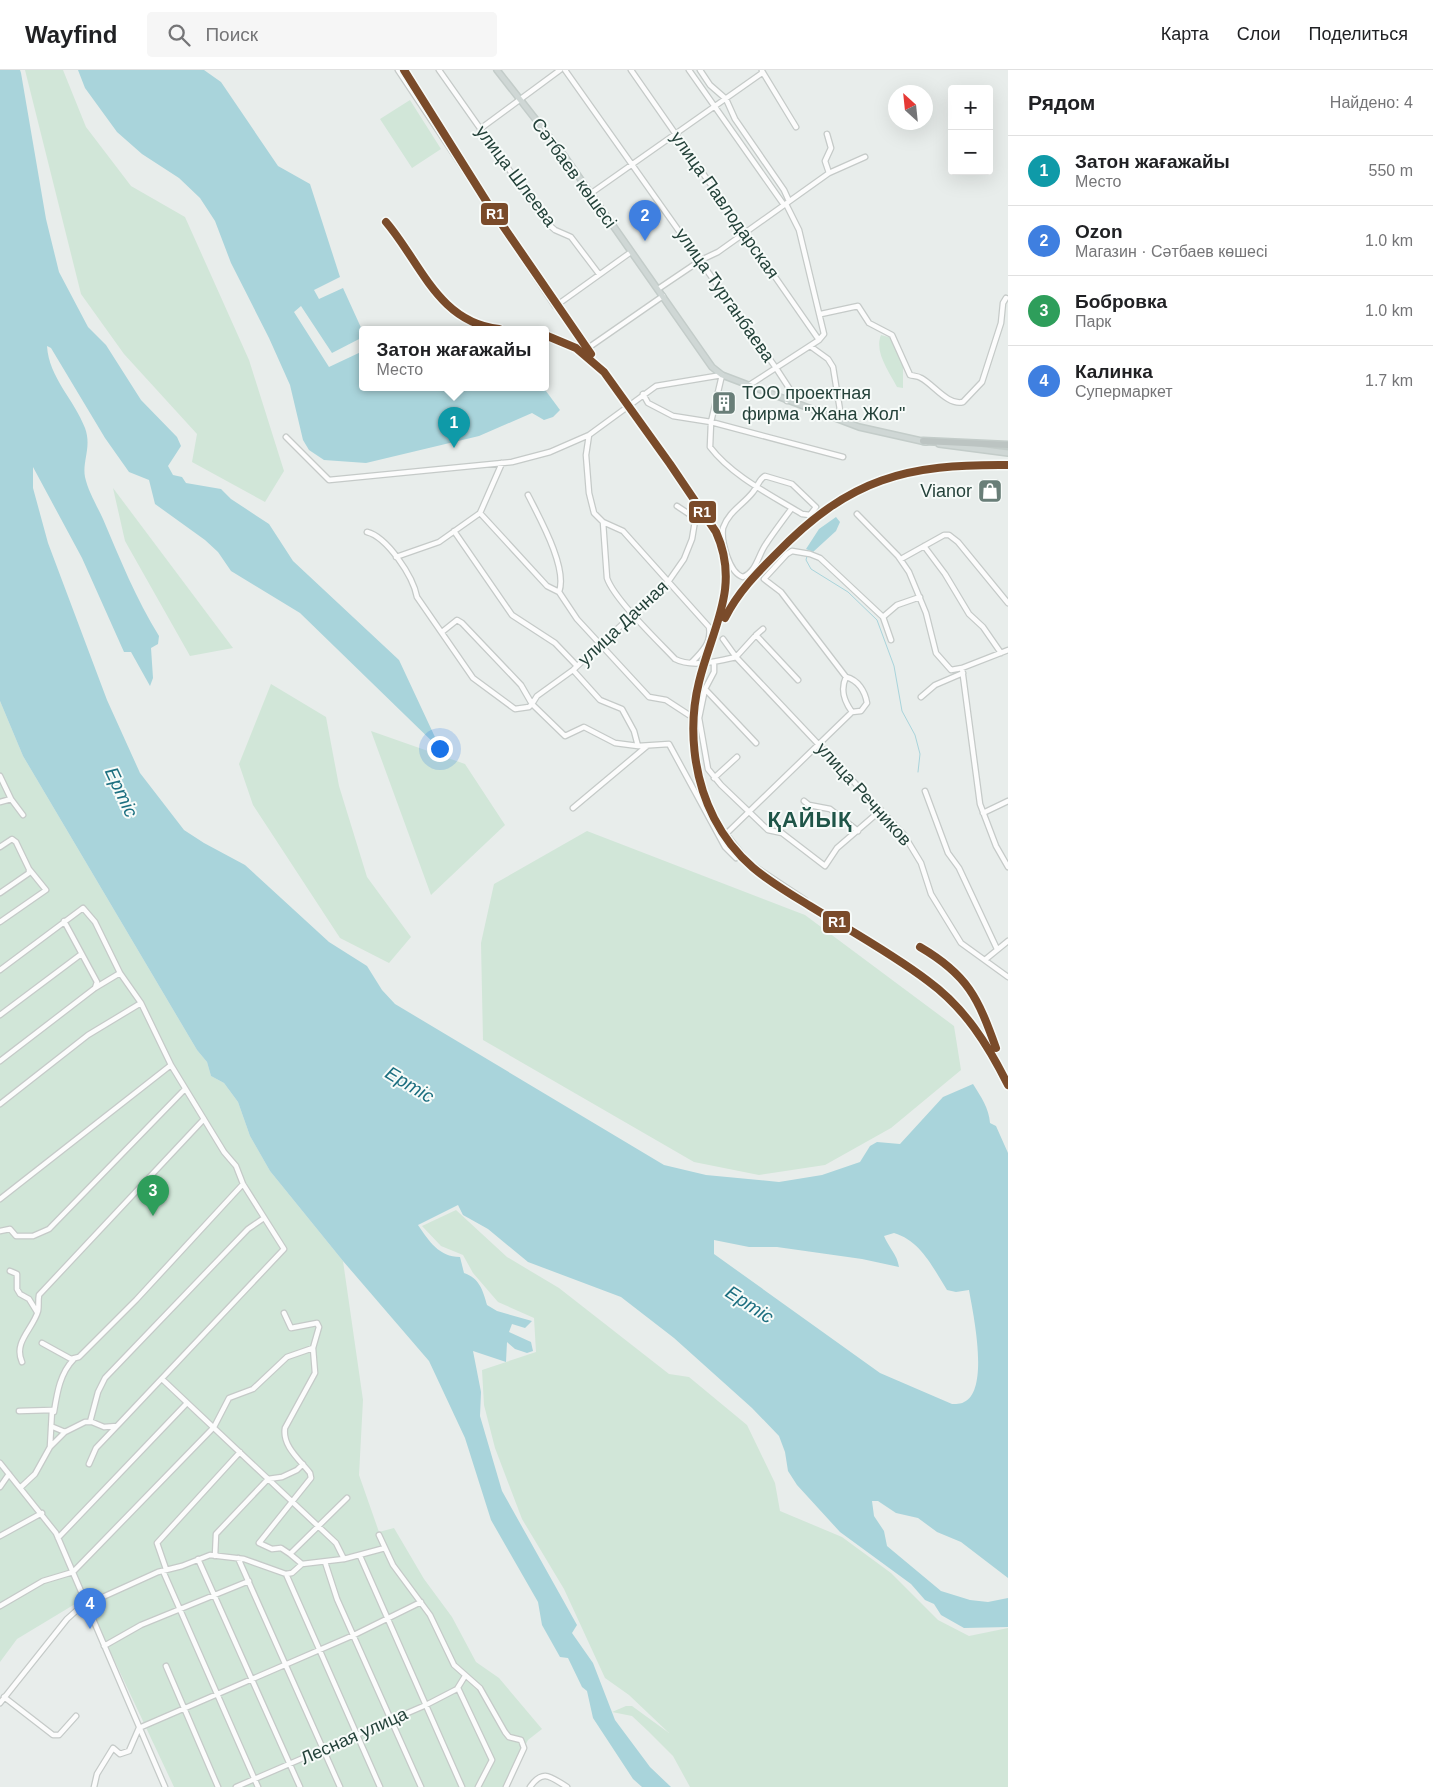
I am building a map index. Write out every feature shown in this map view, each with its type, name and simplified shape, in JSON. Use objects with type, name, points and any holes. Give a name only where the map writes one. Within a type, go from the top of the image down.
[{"type":"highway","points":[[923,442],[1008,445]]},
{"type":"main road","name":"Сәтбаев көшесі","points":[[497,70],[590,194],[712,367],[722,375],[858,427],[923,442],[1008,453]]},
{"type":"street","points":[[398,70],[555,306],[557,305],[588,348],[663,296]]},
{"type":"street","name":"улица Шлеева","points":[[439,70],[546,222],[555,230],[571,237],[599,274]]},
{"type":"street","points":[[480,129],[560,70]]},
{"type":"street","name":"улица Турганбаева","points":[[565,70],[776,368],[789,388],[787,401]]},
{"type":"street","name":"улица Павлодарская","points":[[631,70],[819,340]]},
{"type":"street","points":[[689,70],[786,203],[799,230],[824,330],[819,340],[748,386]]},
{"type":"street","points":[[700,70],[710,85],[726,99],[735,119],[784,190],[786,203]]},
{"type":"street","points":[[590,194],[675,133],[715,107],[762,71],[796,126]]},
{"type":"street","points":[[827,134],[831,148],[825,161],[829,173]]},
{"type":"street","points":[[658,289],[701,260],[718,252],[829,173],[865,157]]},
{"type":"street","points":[[557,305],[631,252]]},
{"type":"street","points":[[821,314],[858,306],[869,324],[892,335],[910,375],[923,379],[952,401],[959,403],[968,397],[982,382],[1001,323],[1002,303],[1006,298]]},
{"type":"street","points":[[810,346],[833,367],[840,410]]},
{"type":"street","points":[[286,437],[329,480],[502,463],[550,452],[589,435],[656,386],[722,375],[711,422],[710,447],[719,459],[757,486],[805,516],[813,513],[816,507],[810,499],[787,482],[766,476],[762,478],[757,486],[733,510],[723,528],[732,569],[740,576],[743,577],[749,573],[758,561],[764,546],[792,508]]},
{"type":"street","points":[[643,394],[648,403],[673,416],[711,422],[843,457]]},
{"type":"street","points":[[589,435],[586,455],[589,493],[594,514],[603,522],[623,531],[709,627],[709,640],[702,652],[692,662]]},
{"type":"street","points":[[396,557],[430,546],[480,513],[502,463]]},
{"type":"street","points":[[528,495],[552,544],[562,582],[559,592]]},
{"type":"street","name":"улица Дачная","points":[[532,704],[537,696],[575,668],[668,582],[684,559],[692,539],[695,520],[695,518],[677,506]]},
{"type":"street","points":[[480,513],[547,586],[559,592],[577,620],[649,697],[666,700],[689,715]]},
{"type":"street","points":[[857,514],[901,559],[920,597],[939,658],[951,670],[963,670]]},
{"type":"street","points":[[603,522],[607,578],[610,586],[675,659],[692,662],[714,662],[736,657],[763,629]]},
{"type":"street","points":[[454,531],[512,615],[555,643],[600,700],[622,709],[634,731],[638,746]]},
{"type":"street","points":[[367,532],[376,534],[396,557],[414,583],[417,597],[473,678],[515,709],[530,707],[532,704]]},
{"type":"street","points":[[901,559],[944,535],[954,538],[1008,602]]},
{"type":"street","points":[[924,546],[945,574],[969,614],[983,627],[1001,653]]},
{"type":"street","points":[[852,712],[858,713],[864,708],[866,699],[857,682],[846,677],[781,592],[764,579],[787,554],[799,551],[810,554],[828,564],[883,617],[891,640]]},
{"type":"street","points":[[883,617],[897,605],[920,597]]},
{"type":"street","points":[[442,632],[457,620],[462,623],[521,685],[532,704],[565,736],[584,727],[615,743],[638,746],[669,744],[725,847],[736,858]]},
{"type":"street","points":[[756,635],[798,680]]},
{"type":"street","name":"улица Речников","points":[[723,639],[736,657],[911,844],[921,863],[932,894],[961,943],[986,959],[1008,977]]},
{"type":"street","points":[[921,697],[935,685],[1008,650]]},
{"type":"street","points":[[714,662],[714,672],[705,689],[701,706],[699,729],[706,765],[714,778],[768,830],[782,832],[825,866],[836,848],[881,810]]},
{"type":"street","points":[[963,670],[983,813],[996,846],[1008,867]]},
{"type":"street","points":[[846,677],[842,689],[852,712]]},
{"type":"street","points":[[705,689],[756,743]]},
{"type":"street","points":[[805,900],[748,862],[726,834],[852,712]]},
{"type":"street","points":[[573,808],[647,746]]},
{"type":"street","points":[[714,778],[737,757]]},
{"type":"street","points":[[0,776],[11,799],[23,815]]},
{"type":"street","points":[[925,791],[946,848],[959,868],[997,949]]},
{"type":"street","points":[[0,802],[11,799]]},
{"type":"street","points":[[804,801],[809,805],[830,809],[858,831]]},
{"type":"street","points":[[983,813],[1008,801]]},
{"type":"street","points":[[0,847],[12,839],[16,842],[29,869],[46,890],[0,922]]},
{"type":"street","points":[[0,894],[30,873],[29,869]]},
{"type":"street","points":[[0,970],[83,908],[99,931],[120,973],[141,1003],[171,1065],[185,1089],[224,1152],[236,1166],[243,1184],[284,1249],[96,1448],[89,1464]]},
{"type":"street","points":[[64,921],[80,955],[97,982],[95,988]]},
{"type":"street","points":[[986,959],[1008,941]]},
{"type":"street","points":[[0,1015],[80,955]]},
{"type":"street","points":[[0,1061],[95,988],[120,973]]},
{"type":"street","points":[[0,1104],[88,1035],[141,1003]]},
{"type":"street","points":[[0,1199],[171,1065]]},
{"type":"street","points":[[0,1231],[10,1228],[16,1236],[26,1236],[49,1229],[185,1089]]},
{"type":"street","points":[[29,1299],[39,1295],[204,1119]]},
{"type":"street","points":[[50,1447],[49,1438],[53,1427],[54,1412],[60,1384],[66,1368],[136,1300],[243,1184]]},
{"type":"street","points":[[90,1422],[98,1392],[105,1378],[248,1229],[264,1218]]},
{"type":"street","points":[[10,1271],[17,1274],[17,1289],[20,1294],[29,1299],[37,1312]]},
{"type":"street","points":[[22,1362],[19,1354],[20,1346],[37,1312],[39,1295]]},
{"type":"street","points":[[284,1313],[291,1328],[317,1323],[319,1327],[312,1348],[315,1373],[285,1428],[284,1436],[310,1473],[311,1478],[259,1543],[272,1549],[281,1548],[302,1564]]},
{"type":"street","points":[[42,1343],[74,1359]]},
{"type":"street","points":[[0,1606],[43,1581],[73,1572],[214,1427],[226,1402],[233,1395],[248,1392],[287,1357],[312,1348]]},
{"type":"street","points":[[162,1379],[319,1527],[336,1544],[344,1559]]},
{"type":"street","points":[[58,1538],[187,1403]]},
{"type":"street","points":[[19,1410],[50,1409],[54,1412]]},
{"type":"street","points":[[20,1488],[35,1474],[50,1447],[65,1432],[85,1422],[104,1427],[117,1426]]},
{"type":"street","points":[[53,1427],[65,1432]]},
{"type":"street","points":[[240,1452],[157,1543],[164,1570],[258,1787]]},
{"type":"street","points":[[0,1463],[42,1513],[58,1538],[165,1787]]},
{"type":"street","points":[[215,1556],[216,1534],[268,1479],[282,1477],[297,1470],[303,1464]]},
{"type":"street","points":[[0,1487],[9,1474]]},
{"type":"street","points":[[290,1554],[347,1498]]},
{"type":"street","points":[[0,1536],[42,1513]]},
{"type":"street","points":[[379,1535],[396,1570],[421,1602],[454,1665],[484,1692],[509,1737],[521,1740],[524,1748],[506,1787]]},
{"type":"street","points":[[0,1703],[66,1619],[88,1606],[164,1570],[182,1566],[210,1555],[238,1558],[286,1574],[292,1573],[302,1564],[360,1556],[385,1548]]},
{"type":"street","points":[[360,1556],[462,1787]]},
{"type":"street","points":[[238,1558],[340,1787]]},
{"type":"street","points":[[198,1559],[300,1787]]},
{"type":"street","points":[[324,1562],[329,1580],[421,1787]]},
{"type":"street","points":[[286,1574],[380,1787]]},
{"type":"street","points":[[104,1646],[141,1624],[181,1610],[248,1581]]},
{"type":"street","points":[[94,1787],[97,1774],[112,1748],[120,1754],[129,1751],[139,1728],[354,1635],[421,1602]]},
{"type":"street","points":[[166,1666],[218,1787]]},
{"type":"street","points":[[465,1676],[458,1688],[492,1760],[478,1787]]},
{"type":"street","name":"Лесная улица","points":[[236,1787],[426,1705],[458,1688]]},
{"type":"street","points":[[4,1697],[53,1735],[59,1735],[76,1716]]},
{"type":"street","points":[[530,1787],[537,1777],[542,1775],[551,1777],[567,1787]]},
{"type":"green space","points":[[25,70],[63,70],[86,127],[131,186],[185,217],[249,360],[284,471],[265,502],[192,462],[197,434],[124,354],[81,294]]},
{"type":"green space","points":[[410,100],[441,149],[412,168],[380,119]]},
{"type":"green space","points":[[881,335],[892,338],[903,364],[903,388],[897,387],[883,361],[879,348]]},
{"type":"green space","points":[[113,488],[233,648],[190,656],[125,541]]},
{"type":"green space","points":[[271,684],[326,717],[339,786],[367,877],[411,937],[389,963],[340,938],[253,805],[239,764]]},
{"type":"green space","points":[[0,701],[23,756],[197,1050],[207,1062],[211,1076],[224,1083],[238,1102],[250,1136],[270,1171],[343,1261],[363,1400],[359,1475],[379,1532],[394,1528],[424,1579],[452,1617],[476,1662],[499,1678],[542,1729],[528,1740],[504,1787],[174,1787],[85,1598],[17,1639],[0,1662]]},
{"type":"green space","points":[[371,731],[465,764],[505,825],[431,895]]},
{"type":"green space","points":[[587,831],[805,915],[954,1026],[961,1070],[891,1128],[825,1165],[759,1175],[694,1162],[483,1040],[481,943],[494,884]]},
{"type":"green space","points":[[456,1210],[507,1257],[559,1288],[669,1374],[689,1377],[747,1425],[775,1483],[780,1511],[842,1537],[891,1573],[938,1620],[969,1636],[1008,1628],[1008,1787],[690,1787],[673,1756],[648,1731],[632,1716],[612,1712],[626,1706],[632,1706],[669,1733],[629,1695],[605,1678],[564,1589],[522,1519],[495,1448],[484,1405],[482,1370],[536,1352],[534,1318],[498,1302],[473,1273],[463,1255],[441,1246],[422,1226]]},
{"type":"water","name":"Ертіс","points":[[0,70],[20,70],[46,219],[59,272],[88,327],[106,345],[141,400],[177,437],[181,446],[168,466],[173,475],[182,477],[186,483],[221,489],[231,499],[269,524],[293,561],[399,660],[441,750],[300,613],[231,571],[218,552],[205,540],[155,504],[149,480],[129,472],[105,438],[51,348],[47,346],[52,368],[85,428],[88,441],[84,471],[88,488],[122,564],[159,636],[158,644],[151,648],[153,678],[150,686],[131,652],[124,652],[82,558],[33,467],[33,488],[48,543],[107,700],[140,773],[184,830],[245,865],[329,942],[367,966],[382,990],[395,1004],[664,1165],[706,1175],[779,1182],[822,1175],[860,1162],[870,1146],[877,1142],[900,1144],[943,1097],[973,1084],[986,1107],[990,1123],[996,1126],[1008,1153],[1008,1578],[961,1542],[937,1532],[918,1518],[896,1513],[878,1501],[872,1501],[874,1516],[884,1531],[887,1546],[941,1591],[970,1600],[988,1602],[1008,1598],[1008,1627],[964,1628],[941,1615],[934,1604],[925,1600],[911,1584],[840,1532],[797,1485],[788,1471],[785,1452],[779,1436],[752,1408],[674,1338],[621,1297],[528,1262],[488,1229],[463,1215],[458,1205],[418,1225],[440,1251],[460,1257],[464,1273],[480,1285],[487,1305],[497,1311],[532,1321],[525,1328],[512,1324],[509,1332],[531,1342],[533,1351],[527,1353],[515,1349],[507,1342],[506,1362],[473,1351],[481,1392],[480,1416],[502,1491],[577,1625],[572,1633],[593,1663],[615,1720],[650,1767],[671,1787],[642,1787],[633,1779],[593,1718],[587,1691],[582,1687],[568,1658],[560,1657],[542,1625],[538,1602],[491,1520],[465,1438],[429,1361],[343,1261],[270,1171],[250,1136],[238,1102],[224,1083],[211,1076],[207,1062],[197,1050],[23,756],[0,701]],"holes":[[[894,1233],[912,1242],[925,1256],[947,1290],[956,1292],[969,1290],[976,1332],[978,1367],[972,1395],[963,1403],[952,1404],[880,1373],[714,1254],[714,1240],[749,1247],[777,1247],[862,1259],[899,1267],[897,1258],[884,1236]]]},
{"type":"water","points":[[78,70],[204,70],[221,82],[278,166],[310,184],[340,277],[314,290],[319,299],[343,288],[360,326],[359,339],[332,353],[301,306],[294,312],[329,367],[359,353],[359,391],[546,391],[560,410],[553,417],[544,420],[532,413],[479,436],[366,463],[324,460],[309,450],[303,440],[290,385],[269,338],[231,263],[215,221],[200,198],[179,178],[142,154],[117,132],[85,88]]},
{"type":"water","points":[[836,517],[840,522],[836,531],[813,552],[806,549],[819,529]]},
{"type":"waterway","points":[[807,556],[806,560],[811,569],[848,592],[877,620],[894,666],[902,711],[915,735],[920,754],[918,772]]},
{"type":"transit line","name":"R1","points":[[404,70],[490,207],[591,354]]},
{"type":"transit line","name":"R1","points":[[386,222],[421,272],[446,303],[461,315],[478,324],[486,326]]},
{"type":"transit line","name":"R1","points":[[549,337],[576,348],[604,372],[716,532],[723,552],[726,571],[725,589],[717,625],[699,682],[693,734],[694,751],[701,786],[714,818],[723,834],[755,870],[899,961],[941,992],[974,1028],[1008,1085]]},
{"type":"transit line","name":"R1","points":[[725,618],[742,591],[777,553],[830,507],[855,492],[882,480],[909,473],[972,465],[1008,465]]},
{"type":"transit line","name":"R1","points":[[920,947],[950,968],[969,989],[977,1001],[996,1048]]},
{"type":"place","name":"Ozon","points":[[645,241]]},
{"type":"place","name":"ТОО проектная фирма \"Жана Жол\"","points":[[724,403]]},
{"type":"place","name":"Затон жағажайы","points":[[454,448]]},
{"type":"place","name":"Vianor","points":[[990,491]]},
{"type":"place","name":"Бобровка","points":[[153,1216]]},
{"type":"place","name":"Калинка","points":[[90,1629]]},
{"type":"district","name":"ҚАЙЫҚ","points":[[810,819]]}]
